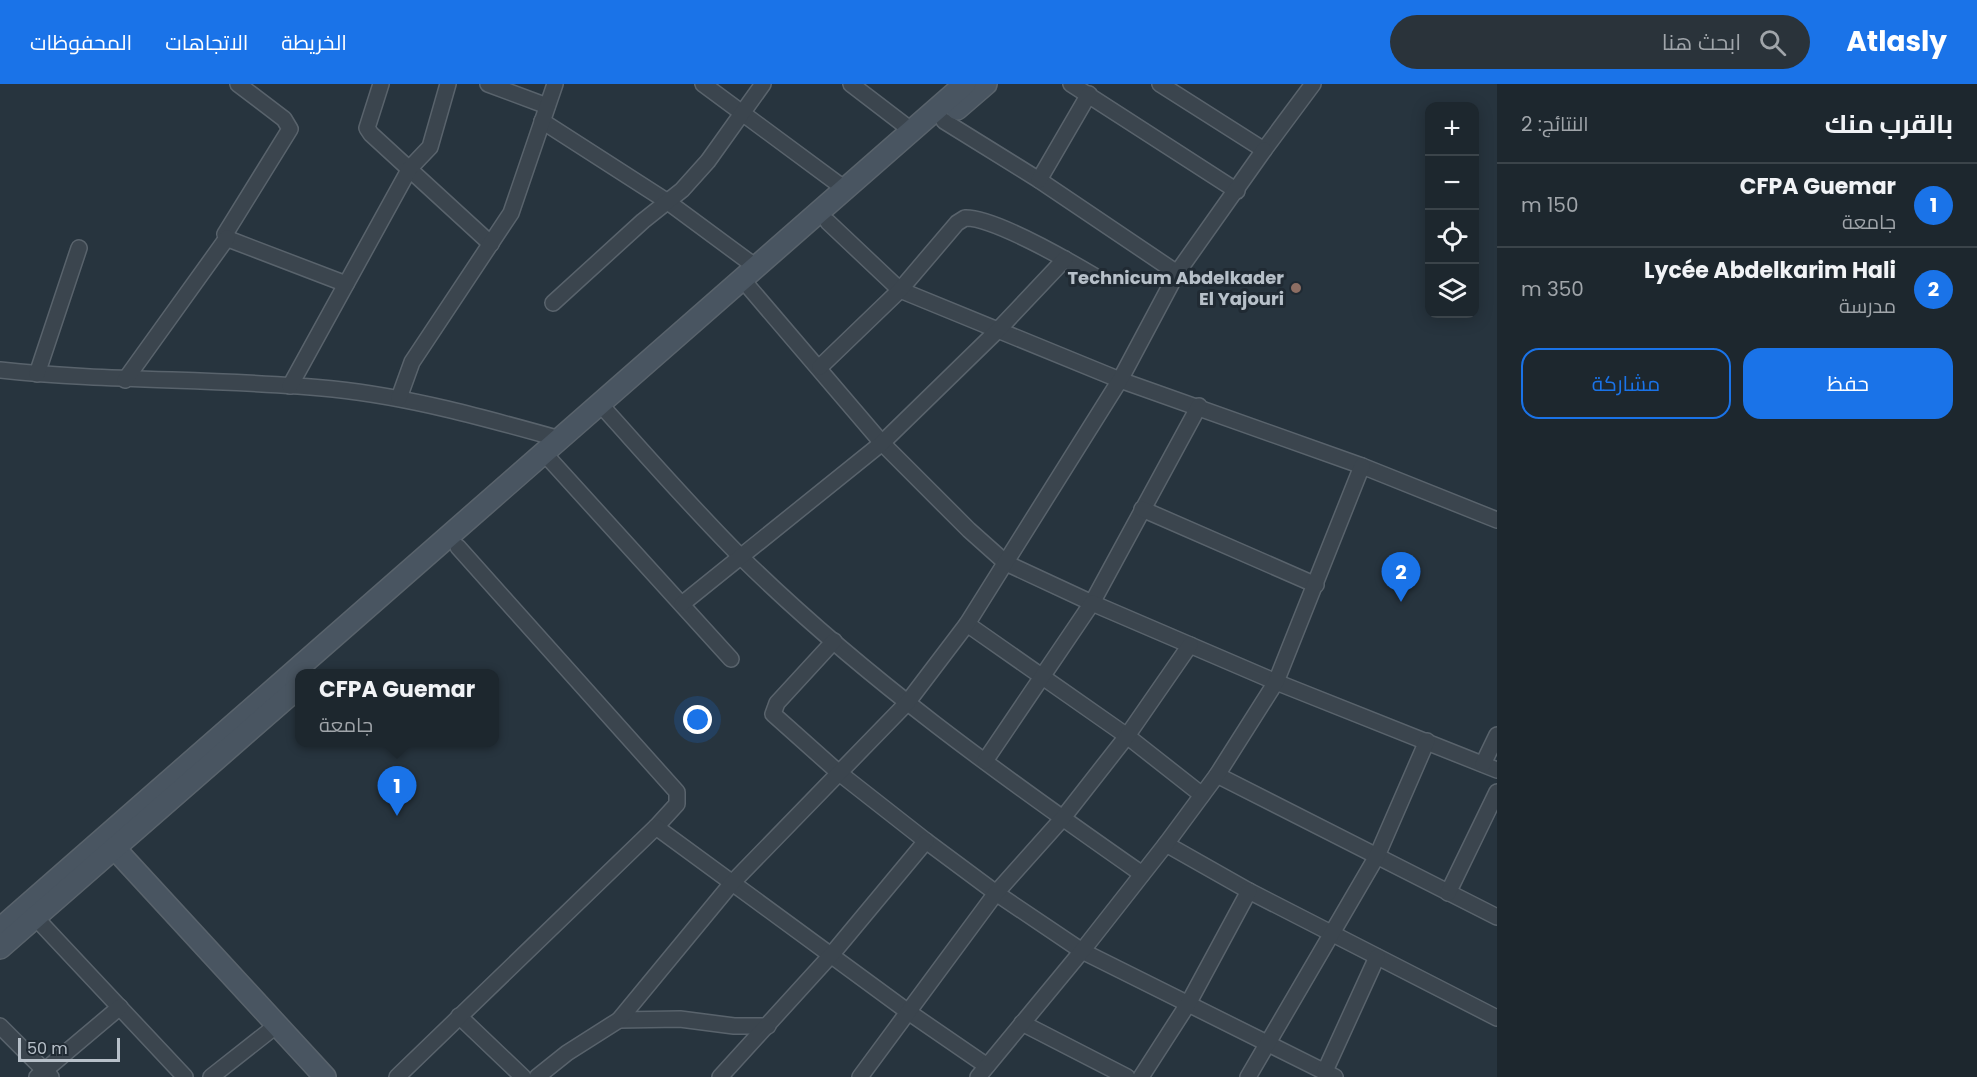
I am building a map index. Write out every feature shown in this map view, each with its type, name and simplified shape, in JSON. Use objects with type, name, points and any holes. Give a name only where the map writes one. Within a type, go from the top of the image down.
[{"type":"street","points":[[125,380],[227,238],[225,230],[290,129],[284,120],[238,84]]},
{"type":"street","points":[[381,84],[366,128],[491,244]]},
{"type":"street","points":[[290,386],[411,168],[430,147],[448,84]]},
{"type":"street","points":[[488,84],[547,106]]},
{"type":"street","points":[[399,398],[405,376],[412,362],[518,200],[555,84]]},
{"type":"street","points":[[703,84],[845,189]]},
{"type":"street","points":[[553,303],[696,176],[763,84]]},
{"type":"street","points":[[851,84],[911,130]]},
{"type":"street","points":[[307,669],[552,452],[604,409],[845,189],[965,84]]},
{"type":"street","points":[[750,278],[828,222],[986,84]]},
{"type":"street","points":[[1071,84],[1237,190]]},
{"type":"street","points":[[1160,84],[1264,150]]},
{"type":"street","points":[[537,1077],[567,1053],[619,1020],[732,884],[907,703],[968,624],[1120,380],[1177,273],[1313,84]]},
{"type":"street","points":[[1039,180],[1089,94]]},
{"type":"street","points":[[542,121],[668,202],[750,278],[882,443],[969,530],[1006,563],[1092,603],[1276,682],[1490,767],[1497,735]]},
{"type":"street","points":[[944,121],[1039,180],[1177,273]]},
{"type":"street","points":[[820,367],[900,290],[957,223],[965,218],[978,220],[1065,259],[1096,277]]},
{"type":"street","points":[[828,222],[900,290],[1120,380],[1199,406],[1362,466],[1497,520]]},
{"type":"street","points":[[227,238],[346,284]]},
{"type":"street","points":[[37,374],[79,248]]},
{"type":"street","points":[[682,604],[882,443],[998,330],[1065,259]]},
{"type":"street","points":[[0,370],[125,380],[290,386],[399,398],[552,452],[731,659]]},
{"type":"street","points":[[984,761],[1092,603],[1199,406]]},
{"type":"street","points":[[604,409],[741,557],[834,641],[907,703],[1062,819],[1142,874]]},
{"type":"street","points":[[320,669],[458,547],[552,452]]},
{"type":"street","points":[[656,827],[832,954],[982,1072],[1082,951],[1166,844],[1217,775],[1276,682],[1362,466]]},
{"type":"street","points":[[1142,509],[1316,585]]},
{"type":"street","points":[[397,1077],[656,827],[676,804],[677,792],[458,547]]},
{"type":"street","points":[[968,624],[1126,736],[1202,795]]},
{"type":"street","points":[[834,641],[777,703],[773,714],[838,772],[926,841],[996,893],[1082,951],[1330,1074],[1377,957]]},
{"type":"street","points":[[860,1077],[996,893],[1062,819],[1126,736],[1190,645]]},
{"type":"street","points":[[0,948],[110,843],[295,679]]},
{"type":"street","points":[[0,929],[110,843],[295,690]]},
{"type":"street","points":[[1248,1077],[1377,856],[1427,741]]},
{"type":"street","points":[[1217,775],[1497,917]]},
{"type":"street","points":[[1448,893],[1491,822],[1497,792]]},
{"type":"street","points":[[720,1077],[832,954],[926,841]]},
{"type":"street","points":[[110,843],[325,1077]]},
{"type":"street","points":[[1166,844],[1249,891],[1497,1018]]},
{"type":"street","points":[[1141,1077],[1188,1004],[1249,891]]},
{"type":"street","points":[[35,917],[185,1077]]},
{"type":"street","points":[[0,1026],[44,1075],[120,1007]]},
{"type":"street","points":[[459,1016],[523,1077]]},
{"type":"street","points":[[619,1020],[680,1019],[734,1026],[768,1026]]},
{"type":"street","points":[[1022,1023],[1127,1077]]},
{"type":"street","points":[[211,1077],[277,1025]]},
{"type":"place","name":"Technicum Abdelkader El Yajouri","points":[[1296,288]]},
{"type":"place","name":"Lycée Abdelkarim Hali","points":[[1401,602]]},
{"type":"place","name":"CFPA Guemar","points":[[397,816]]}]
